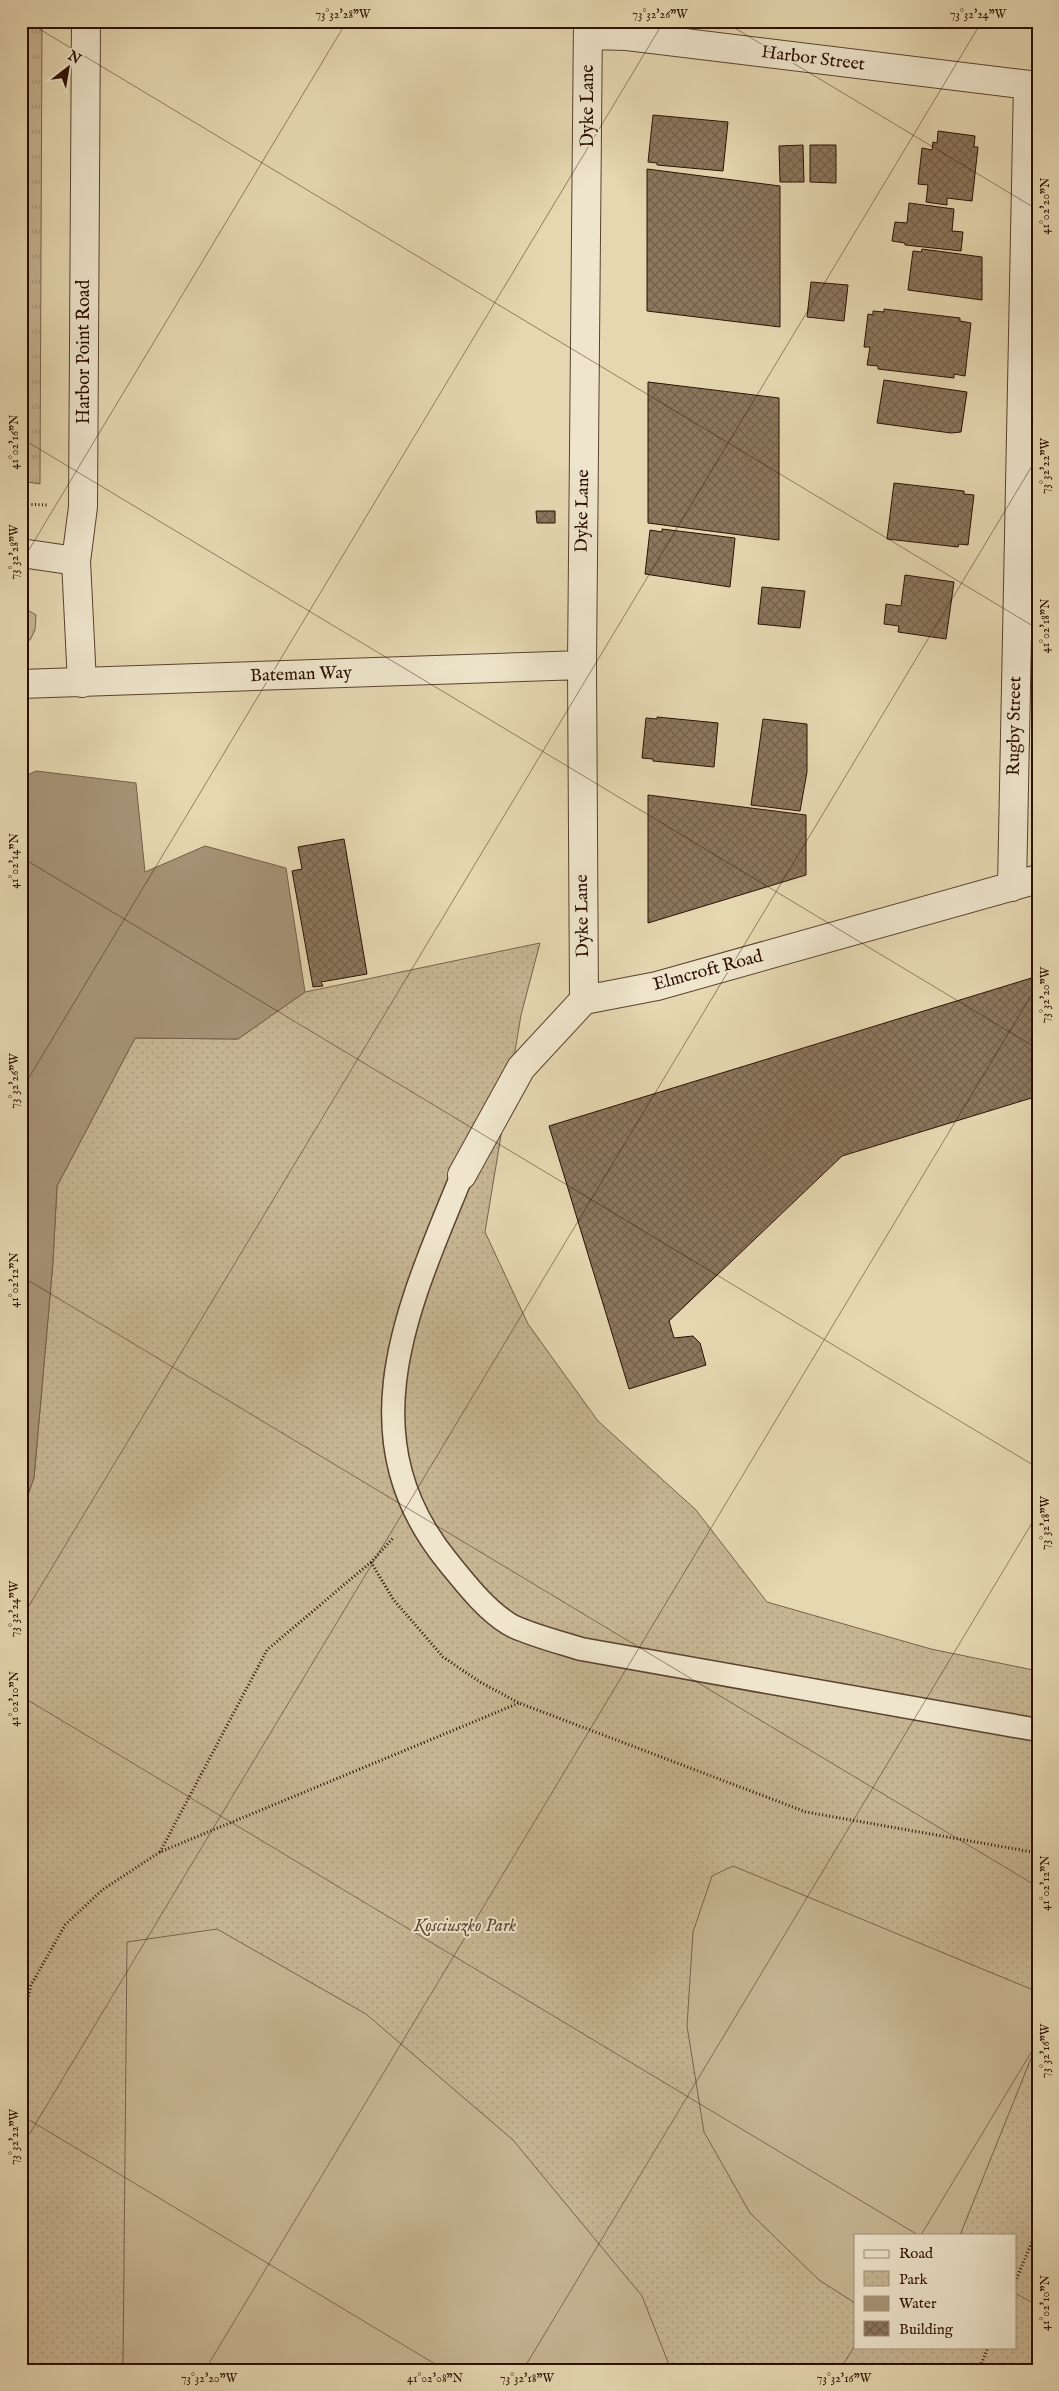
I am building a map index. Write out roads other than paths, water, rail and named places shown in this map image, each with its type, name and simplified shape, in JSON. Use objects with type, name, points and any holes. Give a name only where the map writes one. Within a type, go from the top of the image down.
[{"type":"street","name":"Harbor Point Road","points":[[82,683],[76,561],[83,506],[86,21]]},
{"type":"street","name":"Harbor Street","points":[[588,28],[627,36],[1033,86]]},
{"type":"street","name":"Dyke Lane","points":[[584,1000],[582,665],[588,28]]},
{"type":"street","name":"Rugby Street","points":[[1012,887],[1033,86]]},
{"type":"street","points":[[21,553],[76,561]]},
{"type":"street","name":"Bateman Way","points":[[21,684],[582,665]]},
{"type":"street","name":"Elmcroft Road","points":[[584,1000],[657,986],[1038,879]]},
{"type":"street","points":[[462,1175],[521,1068],[584,1000]]},
{"type":"lane","points":[[462,1175],[407,1318],[394,1382],[394,1436],[400,1470],[418,1518],[436,1547],[471,1590],[510,1624],[580,1649],[1038,1730]]},
{"type":"water","points":[[36,771],[136,783],[145,872],[205,846],[286,868],[305,992],[238,1039],[135,1038],[57,1186],[53,1262],[34,1478],[21,1514],[21,778]]},
{"type":"park label","name":"Kosciuszko Park","points":[[465,1926]]}]
